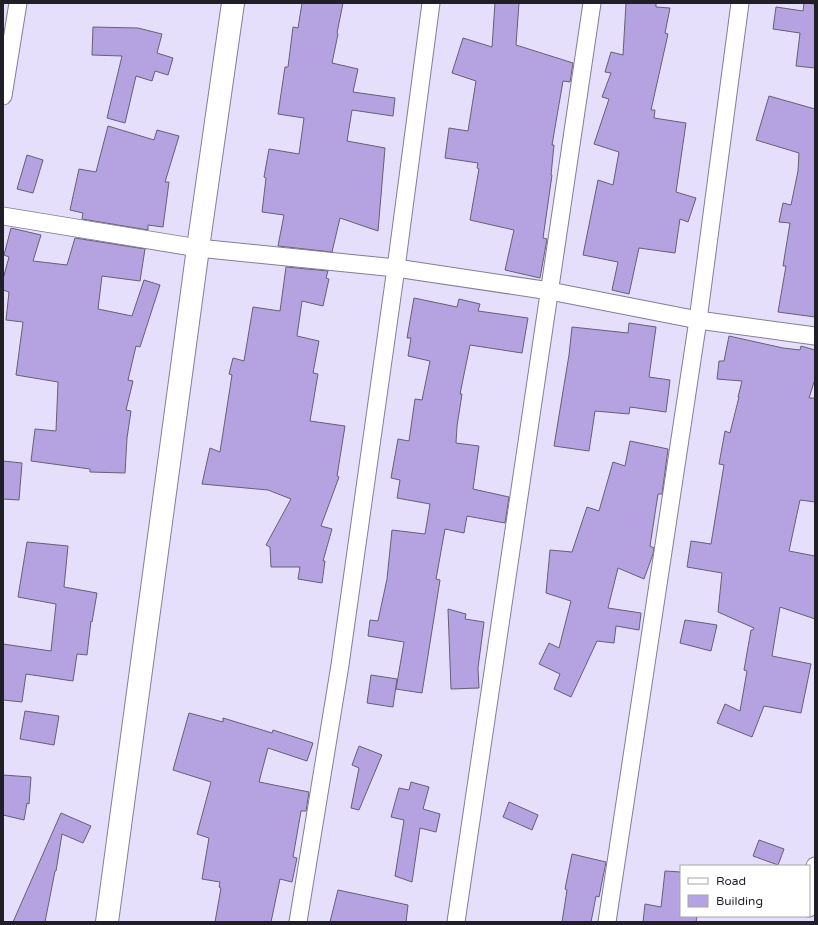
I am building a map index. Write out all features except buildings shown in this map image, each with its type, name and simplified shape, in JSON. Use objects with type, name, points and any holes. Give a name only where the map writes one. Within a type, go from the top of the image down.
[{"type":"street","points":[[3,96],[18,3]]},
{"type":"street","points":[[107,922],[198,248],[233,3]]},
{"type":"street","points":[[298,922],[340,665],[396,268],[431,3]]},
{"type":"street","points":[[456,922],[592,3]]},
{"type":"street","points":[[607,922],[698,320],[740,3]]},
{"type":"street","points":[[3,216],[198,248],[396,268],[550,291],[698,320],[815,336]]},
{"type":"street","points":[[810,901],[815,866]]}]
